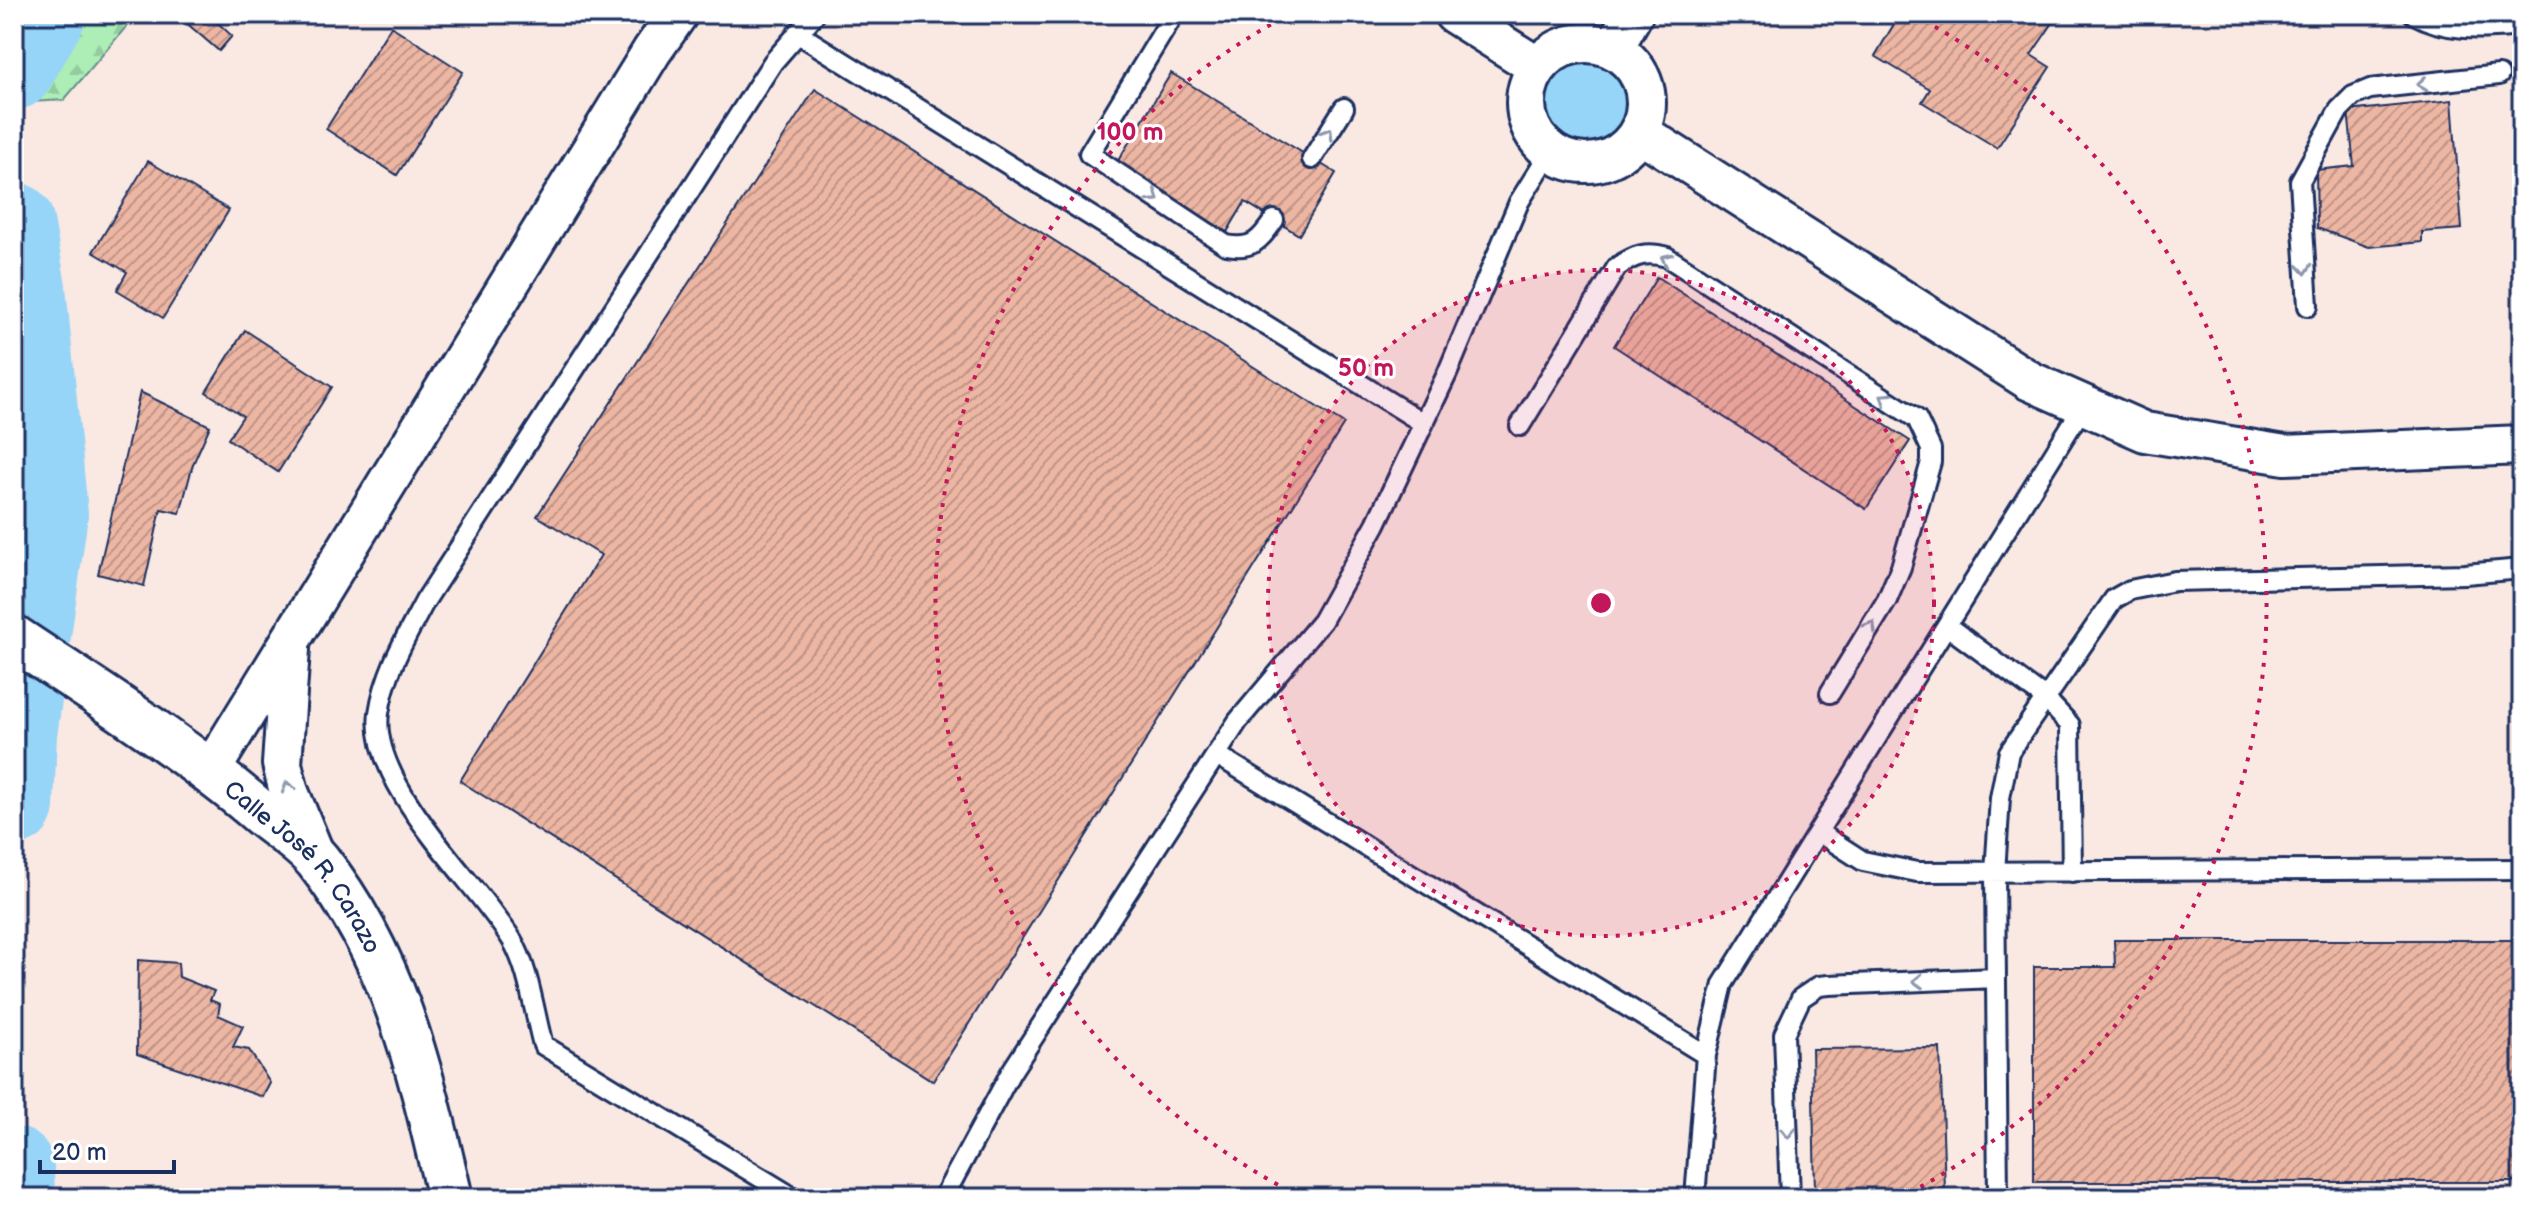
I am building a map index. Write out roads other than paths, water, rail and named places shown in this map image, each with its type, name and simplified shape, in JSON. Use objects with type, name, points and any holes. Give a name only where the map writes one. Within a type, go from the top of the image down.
[{"type":"street","points":[[211,770],[652,51],[678,14]]},
{"type":"street","points":[[1454,14],[1538,67]]},
{"type":"street","points":[[1613,49],[1633,14]]},
{"type":"street","points":[[1587,42],[1613,49],[1635,67],[1644,85],[1647,103],[1639,132],[1621,152],[1604,161],[1586,163],[1567,160],[1550,152],[1537,138],[1526,102],[1538,67],[1552,53],[1568,45],[1587,42]]},
{"type":"street","points":[[1639,132],[2030,381],[2145,432],[2285,455],[2522,445]]},
{"type":"street","name":"Calle José R. Carazo","points":[[14,638],[211,770],[317,860],[376,954],[399,1002],[416,1053],[450,1198]]},
{"type":"street","points":[[292,639],[282,764],[289,792],[317,860]]},
{"type":"lane","points":[[794,1198],[543,1045],[513,942],[411,809],[380,744],[379,715],[391,666],[425,601],[773,62],[815,14]]},
{"type":"lane","points":[[1174,14],[1089,154],[1226,245],[1243,248],[1259,242],[1274,220]]},
{"type":"lane","points":[[2414,14],[2428,22],[2467,30],[2522,26]]},
{"type":"lane","points":[[797,33],[1423,423]]},
{"type":"lane","points":[[2308,306],[2298,190],[2339,110],[2353,96],[2370,89],[2499,75]]},
{"type":"lane","points":[[1312,159],[1344,108]]},
{"type":"lane","points":[[943,1198],[1011,1072],[1238,721],[1322,621],[1376,524],[1467,331],[1519,202],[1550,152]]},
{"type":"lane","points":[[1520,426],[1617,267],[1635,255],[1651,253],[1667,257],[1917,419],[1931,449],[1931,462],[1901,567],[1887,600],[1830,693]]},
{"type":"lane","points":[[1695,1198],[1706,1055],[1723,984],[2084,405]]},
{"type":"lane","points":[[1998,1198],[1995,872],[2000,798],[2009,752],[2114,599],[2130,590],[2188,580],[2465,574],[2522,569]]},
{"type":"lane","points":[[1947,626],[2046,699],[2070,725],[2072,872]]},
{"type":"lane","points":[[1217,755],[1706,1055]]},
{"type":"lane","points":[[1818,832],[1863,861],[1917,872],[2522,869]]},
{"type":"lane","points":[[1790,1198],[1784,1034],[1801,998],[1819,986],[1996,978]]},
{"type":"water","points":[[1576,59],[1592,59],[1615,71],[1624,85],[1627,102],[1624,119],[1615,133],[1592,145],[1576,145],[1560,138],[1548,126],[1541,110],[1541,94],[1548,78],[1560,66]]},
{"type":"waterway","points":[[14,70],[46,14]]},
{"type":"waterway","points":[[14,222],[26,288],[48,514],[17,734],[14,806]]},
{"type":"waterway","points":[[14,1167],[15,1198]]}]
